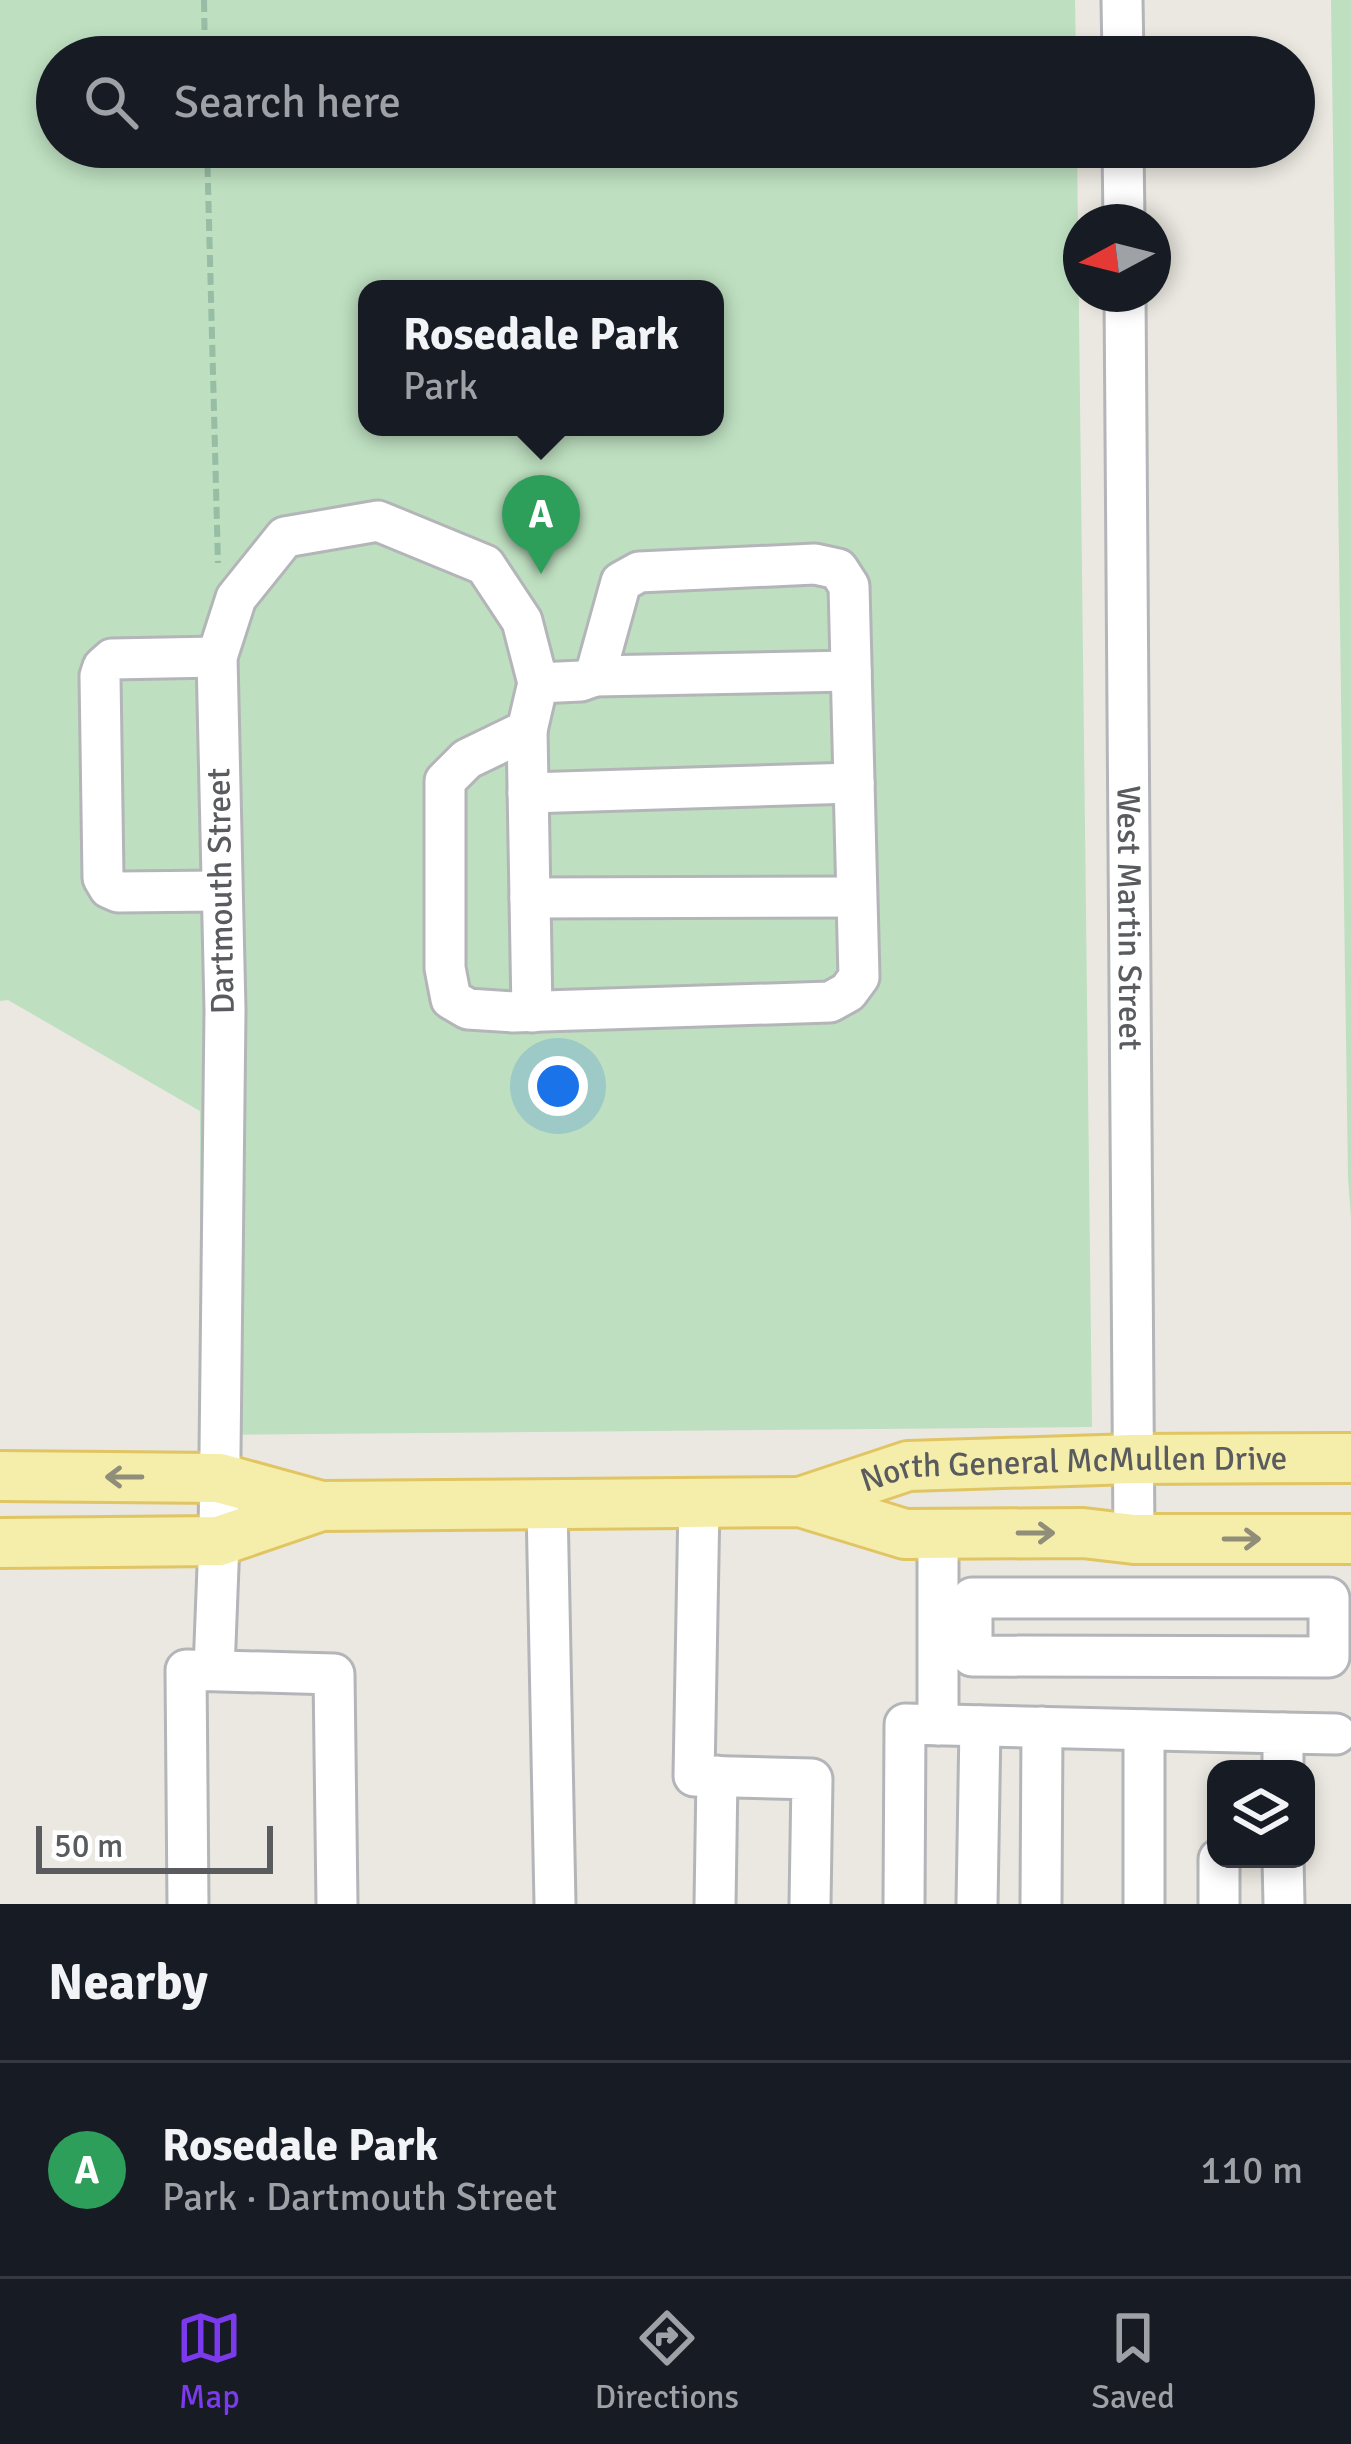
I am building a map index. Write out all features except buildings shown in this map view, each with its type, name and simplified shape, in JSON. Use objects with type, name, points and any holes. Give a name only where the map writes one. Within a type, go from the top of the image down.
[{"type":"main road","name":"North General McMullen Drive","points":[[800,1502],[908,1466],[1351,1458]]},
{"type":"main road","name":"North General McMullen Drive","points":[[0,1476],[219,1478],[321,1506],[800,1502],[905,1534],[1351,1539]]},
{"type":"main road","name":"North General McMullen Drive","points":[[0,1543],[219,1541],[321,1506]]},
{"type":"street","points":[[1122,0],[1123,36]]},
{"type":"street","points":[[1124,168],[1124,204]]},
{"type":"street","name":"West Martin Street","points":[[1125,312],[1134,1539]]},
{"type":"street","name":"Dartmouth Street","points":[[214,1670],[225,1010],[217,657],[236,598],[285,537],[378,521],[485,565],[522,621],[538,682]]},
{"type":"street","points":[[526,730],[467,759],[445,782],[445,968],[451,999],[468,1009],[532,1012],[830,1001],[848,992],[859,977],[849,586],[838,569],[815,564],[639,572],[621,582],[595,676]]},
{"type":"street","points":[[217,657],[112,659],[100,676],[103,878],[118,892],[220,891]]},
{"type":"street","points":[[532,1012],[526,730],[538,682],[595,676],[851,670]]},
{"type":"street","points":[[528,793],[854,784]]},
{"type":"street","points":[[530,898],[856,897]]},
{"type":"street","points":[[699,1503],[694,1776],[812,1779],[810,1904]]},
{"type":"street","points":[[547,1505],[555,1904]]},
{"type":"street","points":[[938,1533],[955,1609],[972,1656],[1329,1657],[1329,1598],[972,1598],[955,1609]]},
{"type":"street","points":[[955,1609],[977,1904]]},
{"type":"street","points":[[188,1904],[186,1670],[334,1675],[337,1904]]},
{"type":"street","points":[[904,1904],[905,1724],[1144,1730],[1220,1750],[1283,1751],[1336,1733]]},
{"type":"street","points":[[1041,1904],[1042,1727]]},
{"type":"street","points":[[1144,1730],[1144,1904]]},
{"type":"street","points":[[715,1904],[717,1777]]},
{"type":"street","points":[[1219,1868],[1219,1904]]},
{"type":"street","points":[[1283,1868],[1283,1904]]},
{"type":"path","points":[[204,0],[205,36]]},
{"type":"path","points":[[207,168],[216,560],[236,598]]},
{"type":"green space","points":[[0,0],[1075,0],[1076,36],[36,36],[36,168],[1077,168],[1078,204],[1063,204],[1063,312],[1079,312],[1092,1427],[201,1435],[200,1111],[8,1000],[0,1001]]},
{"type":"green space","points":[[1331,0],[1351,0],[1351,1217],[1348,1177]]},
{"type":"place","name":"Rosedale Park","points":[[541,574]]}]
